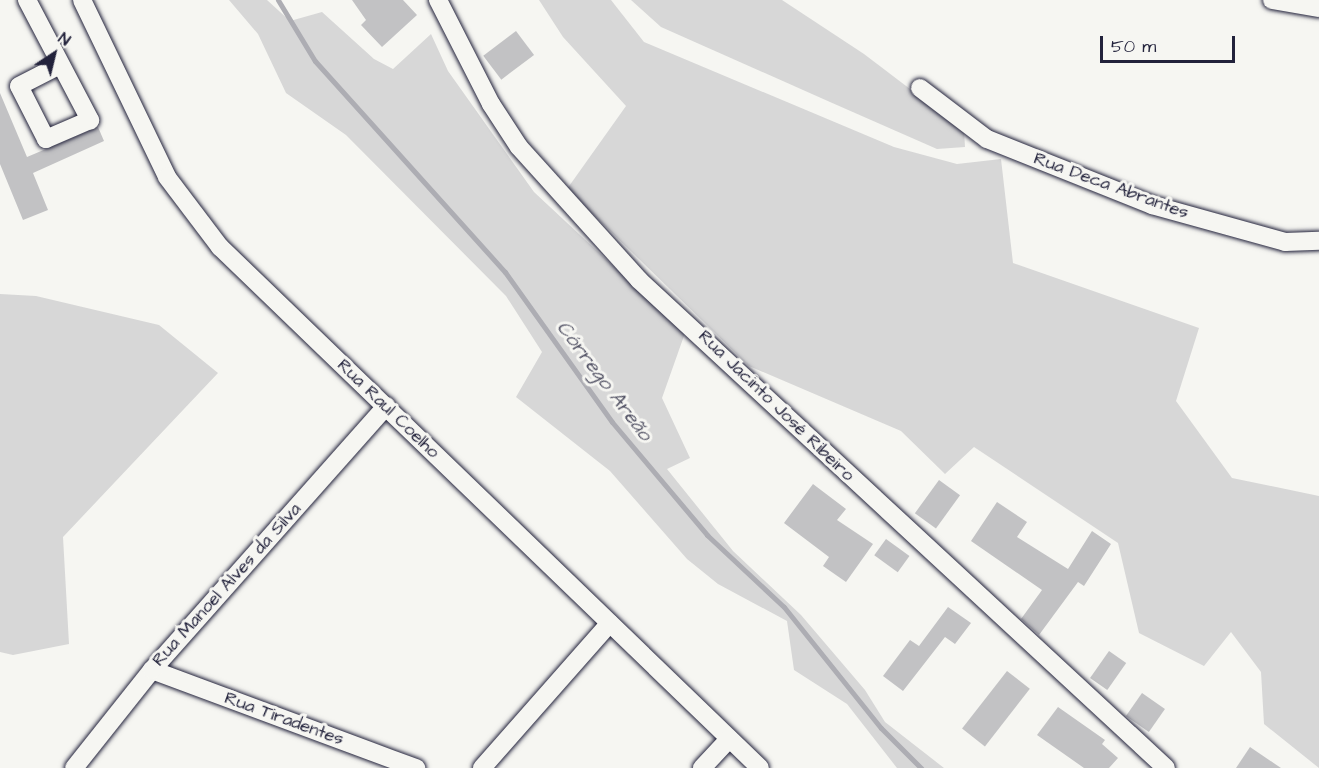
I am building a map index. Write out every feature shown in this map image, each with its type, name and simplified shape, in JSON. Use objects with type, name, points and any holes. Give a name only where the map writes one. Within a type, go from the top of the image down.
[{"type":"street","points":[[27,0],[60,65]]},
{"type":"street","name":"Rua Raul Coelho","points":[[82,0],[167,177],[198,221],[260,288],[386,406],[760,768]]},
{"type":"street","name":"Rua Jacinto José Ribeiro","points":[[438,0],[491,104],[519,147],[549,185],[639,280],[1166,768]]},
{"type":"street","points":[[1272,0],[1319,8]]},
{"type":"street","name":"Rua Deca Abrantes","points":[[920,88],[987,139],[1152,205],[1285,242],[1319,241]]},
{"type":"street","name":"Rua Manoel Alves da Silva","points":[[74,768],[152,670],[386,406]]},
{"type":"street","points":[[483,768],[610,623]]},
{"type":"street","name":"Rua Tiradentes","points":[[152,670],[416,768]]},
{"type":"street","points":[[702,768],[729,739]]},
{"type":"shaded area","points":[[229,0],[267,0],[290,21],[322,12],[374,59],[393,69],[431,34],[448,71],[534,192],[685,333],[662,398],[690,458],[667,469],[733,551],[801,615],[865,690],[885,722],[944,768],[897,768],[847,704],[794,670],[787,621],[718,584],[687,559],[610,471],[516,397],[542,352],[506,296],[346,135],[286,93],[258,34]]},
{"type":"shaded area","points":[[539,0],[611,0],[644,42],[894,147],[957,164],[1001,159],[1013,263],[1199,328],[1176,401],[1232,478],[1319,496],[1319,768],[1264,724],[1261,672],[1231,632],[1204,666],[1139,633],[1118,543],[974,447],[945,474],[901,431],[749,366],[567,189],[626,106],[563,37]]},
{"type":"shaded area","points":[[631,0],[782,0],[864,54],[964,130],[965,147],[937,149],[830,102],[661,27]]},
{"type":"shaded area","points":[[0,294],[36,296],[159,325],[218,373],[63,537],[69,644],[13,655],[0,652]]},
{"type":"building","points":[[352,0],[403,0],[417,15],[382,47],[361,25],[366,20]]},
{"type":"building","points":[[516,31],[534,55],[501,80],[483,56]]},
{"type":"building","points":[[0,93],[27,157],[98,127],[104,141],[33,173],[48,210],[23,220],[0,164]]},
{"type":"building","points":[[939,480],[960,495],[936,528],[915,513]]},
{"type":"building","points":[[813,484],[846,509],[837,520],[873,544],[846,582],[823,566],[829,557],[784,523]]},
{"type":"building","points":[[997,502],[1027,522],[1017,537],[1068,569],[1092,531],[1111,544],[1084,586],[1078,582],[1039,635],[1021,619],[1042,590],[971,541]]},
{"type":"building","points":[[886,539],[909,556],[898,572],[874,555]]},
{"type":"building","points":[[948,607],[971,623],[955,644],[945,637],[903,691],[883,676],[910,640],[919,646]]},
{"type":"building","points":[[1109,651],[1126,663],[1107,690],[1090,678]]},
{"type":"building","points":[[1007,671],[1030,689],[985,746],[962,729]]},
{"type":"building","points":[[1142,693],[1165,709],[1149,732],[1126,716]]},
{"type":"building","points":[[1058,707],[1105,740],[1102,744],[1118,758],[1109,768],[1084,768],[1037,735]]},
{"type":"building","points":[[1250,747],[1281,768],[1236,768]]},
{"type":"waterway","name":"Córrego Areão","points":[[278,0],[315,61],[505,272],[612,422],[707,535],[784,607],[881,728],[921,768]]}]
